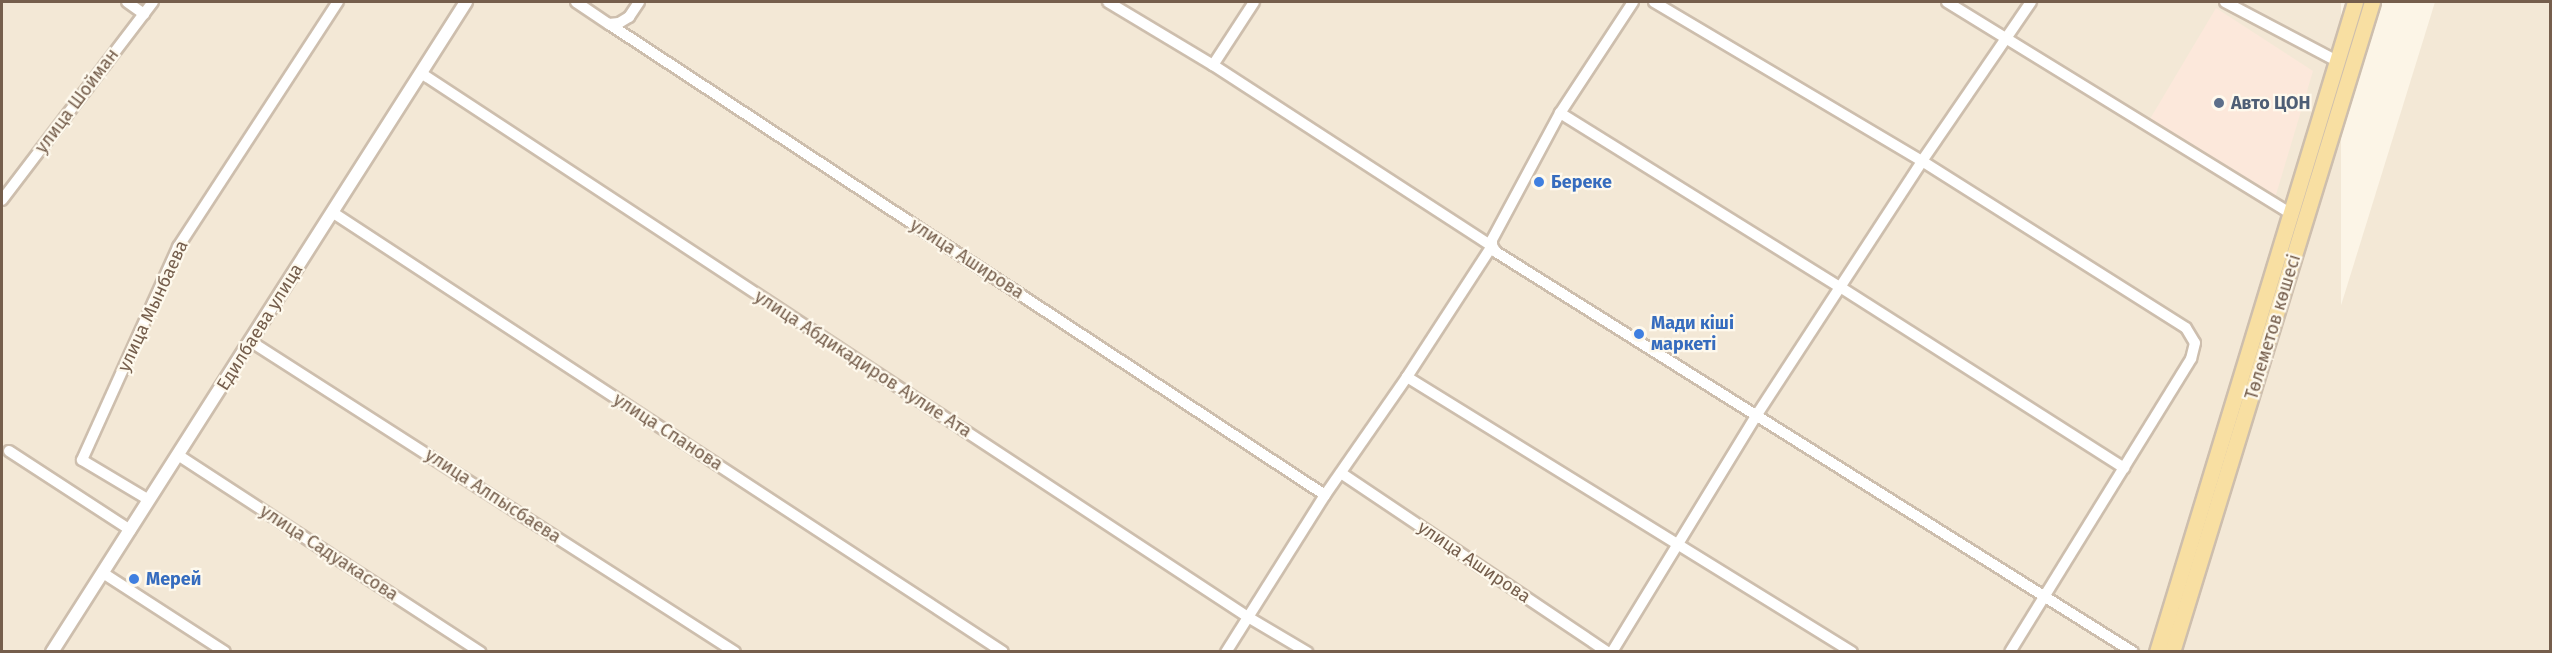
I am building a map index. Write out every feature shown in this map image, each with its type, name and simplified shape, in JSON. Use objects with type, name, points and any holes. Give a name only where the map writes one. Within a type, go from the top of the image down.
[{"type":"main road","name":"Төлеметов көшесі","points":[[2157,651],[2355,2]]},
{"type":"main road","name":"Төлеметов көшесі","points":[[2172,651],[2372,2]]},
{"type":"main road","points":[[2291,214],[2294,256]]},
{"type":"street","points":[[127,2],[144,14]]},
{"type":"street","name":"улица Шойман","points":[[2,200],[153,2]]},
{"type":"street","name":"улица Мынбаева","points":[[149,500],[82,460],[178,247],[338,2]]},
{"type":"street","name":"Едилбаева улица","points":[[52,651],[466,2]]},
{"type":"street","name":"улица Аширова","points":[[576,2],[1325,495]]},
{"type":"street","points":[[609,24],[619,23],[629,17],[639,2]]},
{"type":"street","points":[[1108,2],[1213,65],[1492,246],[1507,261],[2133,651]]},
{"type":"street","points":[[1213,65],[1254,2]]},
{"type":"street","points":[[1226,651],[1325,495],[1407,377],[1492,246],[1492,240],[1560,113],[1633,2]]},
{"type":"street","points":[[1654,2],[1922,161],[2186,328],[2195,343],[2191,359],[2045,598],[2010,651]]},
{"type":"street","points":[[1947,2],[2006,36],[2291,214]]},
{"type":"street","points":[[1612,651],[1756,416],[1922,161],[2031,2]]},
{"type":"street","points":[[2224,2],[2337,61]]},
{"type":"street","name":"улица Абдикадиров Аулие Ата","points":[[421,73],[1248,617],[1307,651]]},
{"type":"street","points":[[1560,113],[1840,287],[2124,468]]},
{"type":"street","name":"улица Спанова","points":[[332,212],[1003,651]]},
{"type":"street","name":"улица Алпысбаева","points":[[250,342],[735,651]]},
{"type":"street","points":[[1407,377],[1677,546],[1852,651]]},
{"type":"street","points":[[9,451],[130,530]]},
{"type":"street","name":"улица Садуакасова","points":[[178,455],[480,651]]},
{"type":"street","name":"улица Аширова","points":[[1341,473],[1607,651]]},
{"type":"street","points":[[102,573],[225,651]]},
{"type":"shaded area","points":[[2,2],[2341,2],[2341,651],[2,651]]},
{"type":"shaded area","points":[[2435,2],[2550,2],[2550,651],[2234,651]]},
{"type":"shaded area","points":[[2216,8],[2313,71],[2275,198],[2150,119]]},
{"type":"place","name":"Авто ЦОН","points":[[2219,103]]},
{"type":"place","name":"Береке","points":[[1539,182]]},
{"type":"place","name":"Мади кіші маркеті","points":[[1639,334]]},
{"type":"place","name":"Мерей","points":[[134,579]]}]
